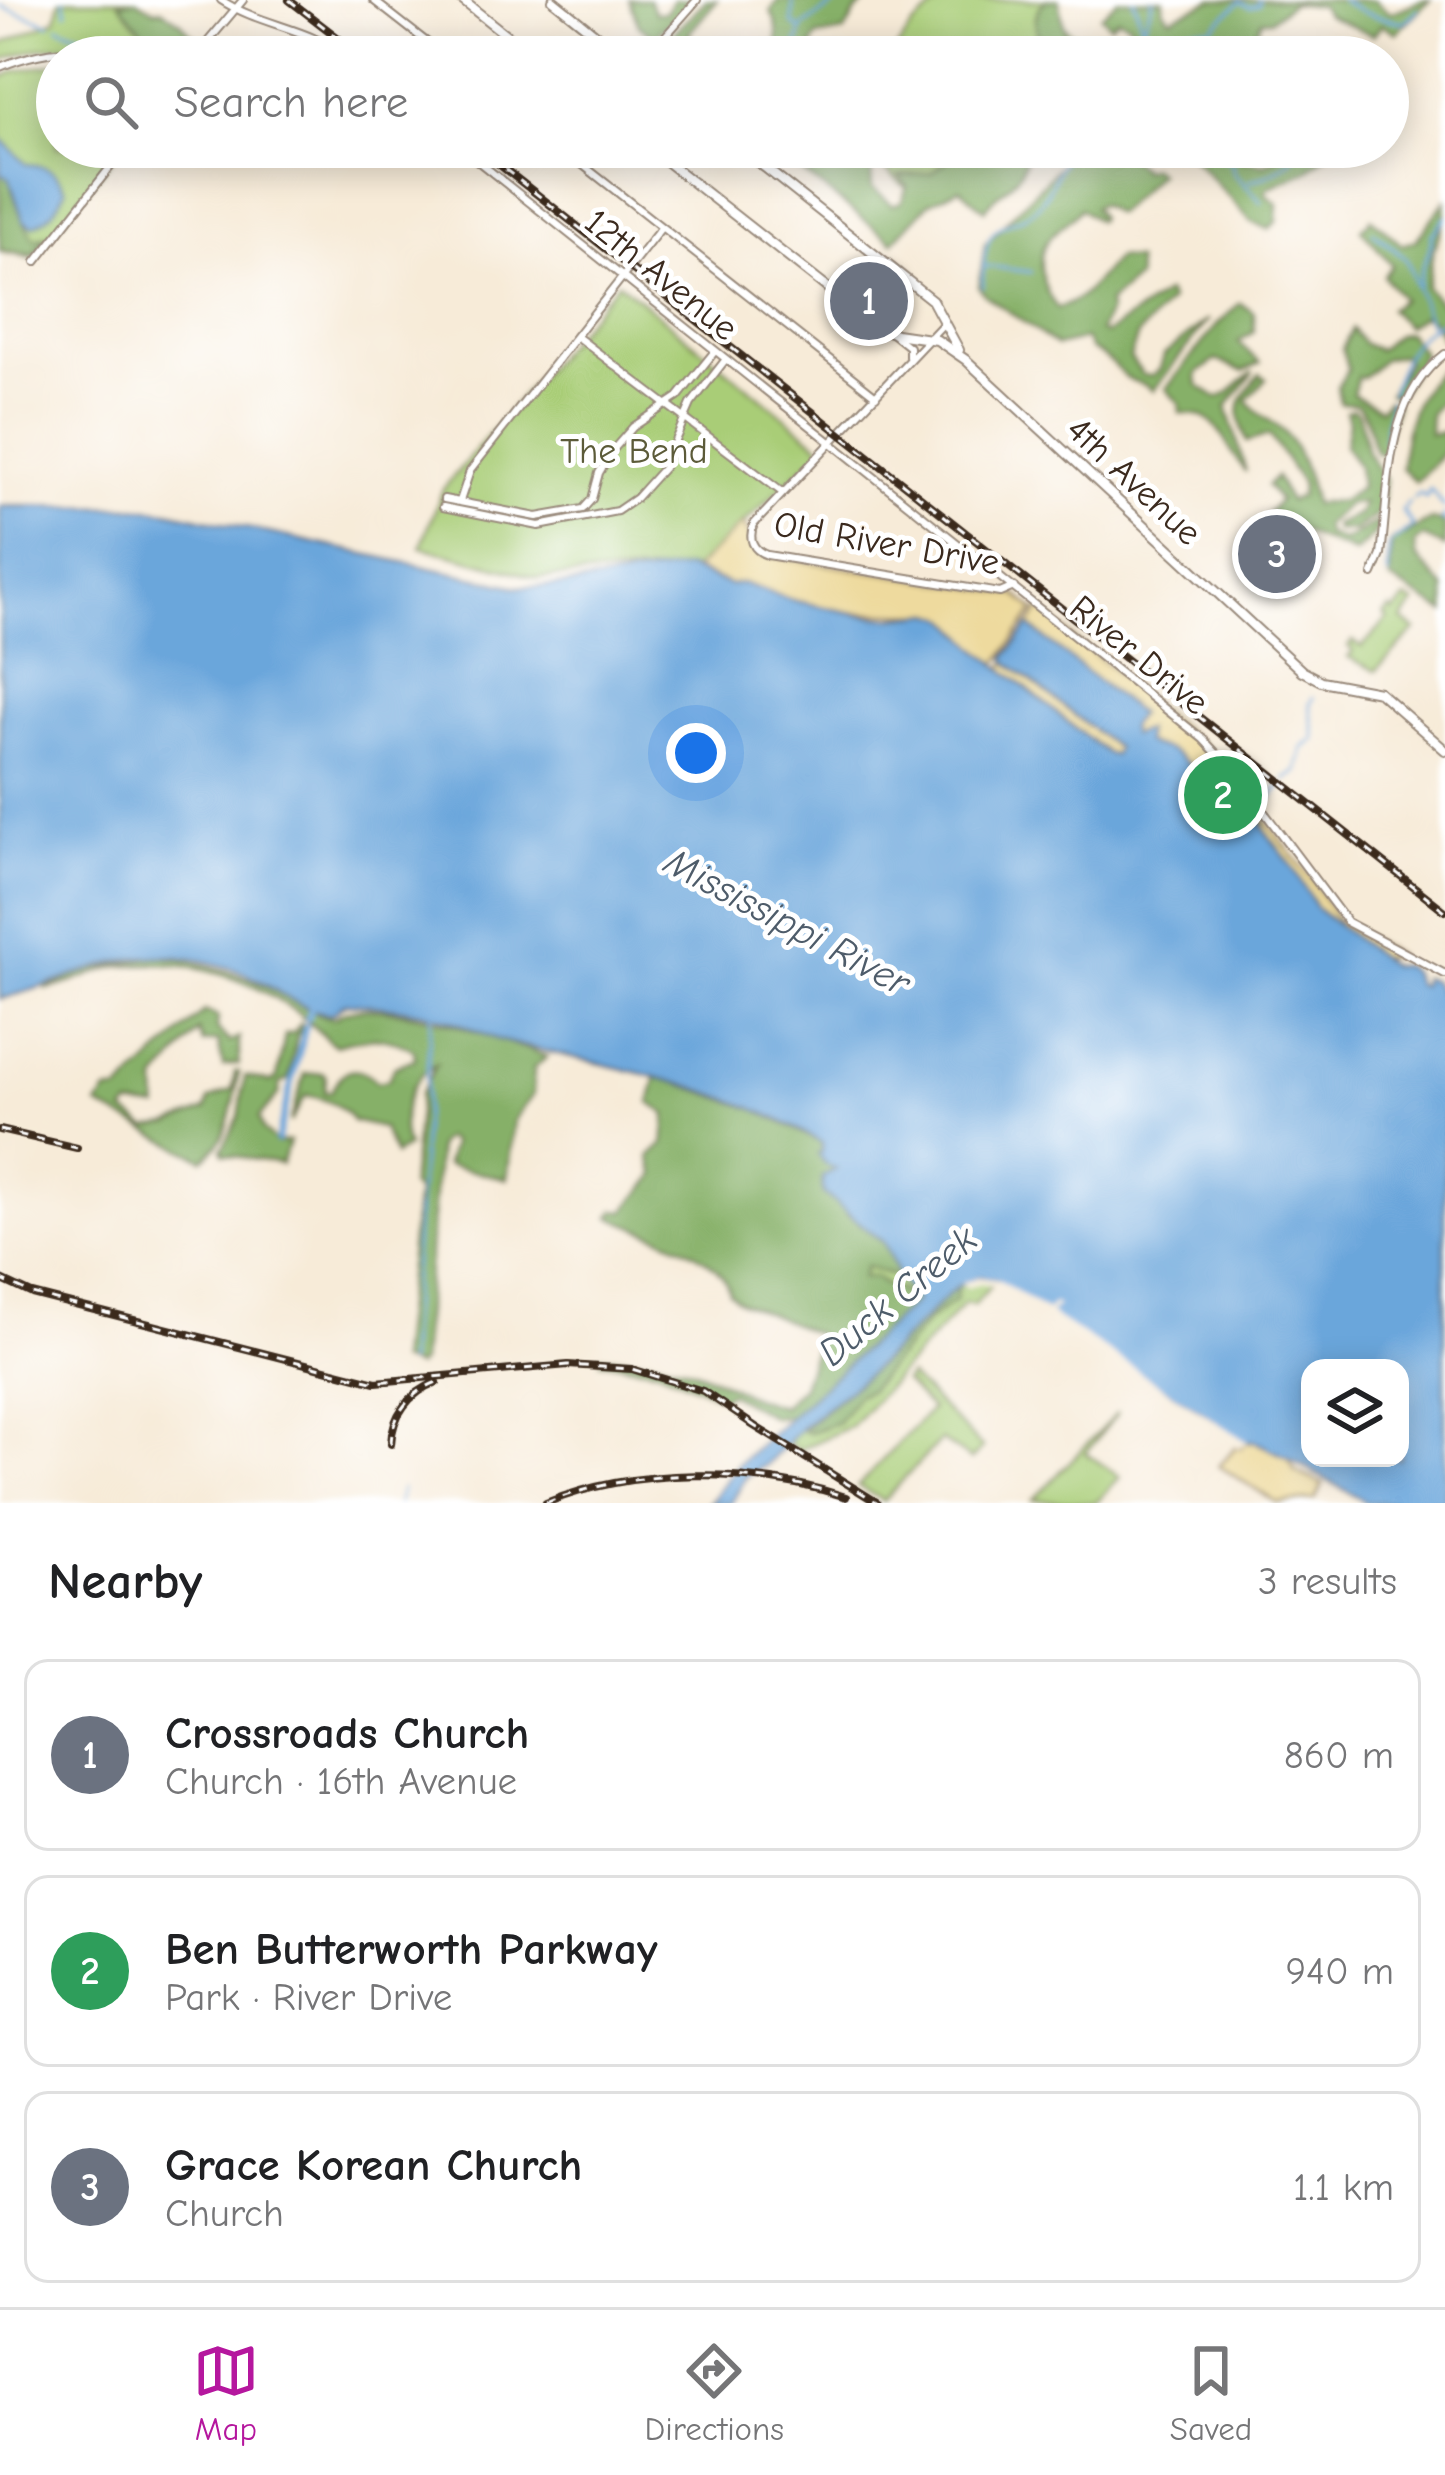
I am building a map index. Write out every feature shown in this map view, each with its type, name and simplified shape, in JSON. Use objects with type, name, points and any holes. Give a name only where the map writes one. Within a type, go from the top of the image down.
[{"type":"main road","points":[[462,0],[507,36]]},
{"type":"main road","points":[[553,0],[598,36]]},
{"type":"main road","points":[[675,168],[865,318],[889,332],[931,337]]},
{"type":"main road","name":"4th Avenue","points":[[765,168],[932,300],[966,360]]},
{"type":"main road","name":"4th Avenue","points":[[931,337],[966,360],[1302,671],[1328,682],[1379,692],[1445,750]]},
{"type":"street","points":[[221,0],[313,36]]},
{"type":"street","points":[[213,36],[243,0]]},
{"type":"street","points":[[374,0],[419,36]]},
{"type":"street","points":[[665,36],[697,0]]},
{"type":"street","points":[[0,67],[36,55]]},
{"type":"street","points":[[36,262],[110,168]]},
{"type":"street","name":"12th Avenue","points":[[487,168],[832,441]]},
{"type":"street","points":[[595,168],[876,396]]},
{"type":"street","points":[[459,506],[470,471],[662,227]]},
{"type":"street","points":[[576,336],[783,494],[945,322]]},
{"type":"street","points":[[889,332],[909,347],[905,365]]},
{"type":"street","points":[[459,506],[544,518],[574,512],[591,500],[598,473],[612,451],[633,428],[678,398],[715,351]]},
{"type":"street","points":[[1373,574],[1381,555],[1404,406],[1424,373],[1445,354]]},
{"type":"street","points":[[444,503],[539,526],[617,511],[645,490],[663,468],[691,404],[726,359]]},
{"type":"street","name":"River Drive","points":[[832,441],[1211,746],[1347,922],[1445,974]]},
{"type":"street","name":"Old River Drive","points":[[783,494],[754,524],[752,541],[767,556],[1000,593],[1014,587]]},
{"type":"street","points":[[591,500],[602,512]]},
{"type":"green space","points":[[60,0],[132,0],[194,36],[36,36],[36,49],[0,61],[0,45],[56,19]]},
{"type":"green space","points":[[136,0],[161,9],[193,36],[147,36],[119,3]]},
{"type":"green space","points":[[629,0],[649,0],[655,13],[666,12],[673,0],[691,0],[655,36],[639,25]]},
{"type":"green space","points":[[706,0],[717,0],[690,36],[671,36]]},
{"type":"green space","points":[[778,0],[870,0],[856,12],[845,32],[823,36],[778,36],[771,11]]},
{"type":"green space","points":[[945,0],[1055,0],[1047,10],[1075,36],[906,36]]},
{"type":"green space","points":[[1046,0],[1059,0],[1066,36],[1038,36],[1040,7]]},
{"type":"green space","points":[[1117,0],[1164,0],[1163,9],[1170,18],[1213,0],[1374,0],[1389,12],[1430,0],[1396,33],[1382,24],[1373,35],[1326,15],[1320,6],[1291,3],[1270,20],[1262,20],[1255,36],[1135,36],[1129,23],[1118,18],[1110,25],[1101,16]]},
{"type":"green space","points":[[36,67],[36,168],[104,168],[33,258],[0,252],[0,79]]},
{"type":"green space","points":[[796,168],[871,168],[872,188],[893,205],[902,201],[907,186],[899,176],[932,173],[938,168],[1022,168],[985,210],[960,188],[929,203],[893,242]]},
{"type":"green space","points":[[884,168],[956,168],[923,203]]},
{"type":"green space","points":[[1057,168],[1152,168],[1158,173],[1116,214],[1099,204],[1093,207],[1097,221],[1080,209],[1051,236],[1041,262],[1047,292],[1057,308],[1067,305],[1084,294],[1117,258],[1136,260],[1137,278],[1108,303],[1100,331],[1106,334],[1166,293],[1170,301],[1138,335],[1130,358],[1143,375],[1152,376],[1164,355],[1209,319],[1153,391],[1091,350],[1085,339],[1057,346],[985,295],[979,287],[985,244]]},
{"type":"green space","points":[[1202,168],[1310,168],[1268,188],[1266,194],[1278,204],[1277,222],[1268,229],[1252,222]]},
{"type":"green space","points":[[0,173],[9,178],[31,235],[35,239],[46,236],[33,255],[0,250]]},
{"type":"green space","points":[[1445,201],[1426,287],[1445,308],[1445,338],[1441,339],[1435,322],[1423,315],[1406,326],[1389,309],[1402,299],[1383,276],[1392,265],[1361,229],[1372,218],[1402,245],[1416,240]]},
{"type":"green space","name":"The Bend","points":[[618,282],[824,448],[694,570],[538,578],[421,547],[443,489]]},
{"type":"green space","points":[[1240,303],[1254,313],[1254,332],[1238,342],[1260,363],[1243,371],[1216,360],[1197,374],[1198,385],[1217,398],[1254,372],[1227,406],[1246,472],[1214,425],[1194,414],[1180,413],[1180,404],[1166,389]]},
{"type":"green space","points":[[1352,329],[1364,344],[1378,350],[1407,332],[1423,353],[1398,397],[1389,393],[1407,362],[1402,355],[1383,359],[1358,377],[1353,394],[1380,409],[1387,400],[1396,404],[1382,454],[1376,453],[1357,404],[1340,403],[1337,387],[1348,370],[1342,349]]},
{"type":"green space","points":[[1445,365],[1445,397],[1430,413],[1429,434],[1445,432],[1445,451],[1416,482],[1401,468],[1404,438],[1417,399]]},
{"type":"green space","points":[[1260,374],[1266,379],[1247,400],[1290,440],[1304,467],[1314,504],[1341,501],[1360,488],[1358,466],[1345,446],[1346,411],[1354,409],[1359,414],[1367,452],[1385,480],[1381,512],[1354,531],[1335,530],[1334,525],[1358,515],[1363,503],[1348,504],[1324,526],[1327,535],[1344,541],[1381,520],[1376,533],[1355,553],[1268,513],[1279,500],[1267,486],[1276,477],[1289,502],[1300,496],[1301,483],[1269,435],[1247,442],[1240,405]]},
{"type":"green space","points":[[1431,520],[1445,523],[1445,547],[1423,537],[1415,543],[1416,557],[1445,589],[1445,612],[1390,580],[1391,542]]},
{"type":"green space","points":[[1406,599],[1415,603],[1402,620],[1416,630],[1376,671],[1348,657],[1353,641],[1362,647],[1388,619],[1384,615]]},
{"type":"green space","points":[[158,956],[246,978],[324,1016],[375,1009],[405,1013],[547,1057],[534,1068],[533,1094],[514,1120],[507,1179],[446,1165],[452,1143],[445,1138],[438,1144],[421,1362],[416,1367],[398,1361],[416,1193],[410,1185],[420,1094],[436,1065],[412,1089],[404,1112],[407,1147],[395,1155],[382,1128],[352,1121],[338,1106],[320,1098],[306,1095],[290,1123],[305,1074],[326,1076],[325,1092],[331,1092],[350,1070],[362,1071],[377,1082],[388,1080],[395,1066],[415,1059],[414,1050],[404,1045],[376,1038],[335,1045],[266,993],[196,968],[123,966],[45,989],[85,971]]},
{"type":"green space","points":[[205,1011],[218,1017],[217,1029],[230,1042],[239,1038],[239,1064],[223,1066],[218,1041],[203,1043],[199,1031],[157,1081],[158,1108],[130,1106],[125,1112],[147,1128],[169,1125],[206,1110],[209,1100],[233,1089],[235,1072],[239,1072],[225,1131],[203,1159],[98,1106],[107,1092],[119,1092]]},
{"type":"green space","points":[[301,1023],[289,1079],[280,1084],[279,1094],[259,1118],[276,1143],[289,1142],[281,1164],[224,1154],[222,1149],[239,1117],[245,1076],[271,1082],[277,1078],[285,1035],[294,1033]]},
{"type":"green space","points":[[657,1076],[757,1110],[822,1143],[822,1152],[837,1169],[839,1203],[884,1243],[899,1278],[866,1266],[862,1278],[875,1277],[917,1300],[794,1416],[772,1417],[729,1393],[721,1397],[657,1369],[601,1361],[601,1356],[684,1366],[782,1406],[802,1386],[819,1335],[739,1301],[724,1278],[698,1255],[611,1217],[615,1210],[625,1211],[656,1175],[650,1157],[664,1144],[667,1114],[650,1103]]},
{"type":"green space","points":[[816,1174],[958,1286],[979,1277],[996,1280],[974,1305],[965,1303],[851,1426],[798,1450],[777,1435],[916,1300],[862,1279],[866,1266],[816,1191]]},
{"type":"green space","points":[[957,1286],[956,1300],[929,1320],[869,1390],[857,1395],[838,1422],[808,1433],[802,1430],[885,1359]]},
{"type":"green space","points":[[909,1376],[983,1448],[971,1460],[941,1440],[883,1501],[858,1486],[931,1409],[904,1382]]},
{"type":"green space","points":[[1118,1412],[1086,1453],[1120,1477],[1096,1503],[1033,1500]]},
{"type":"sand","points":[[743,523],[759,554],[1017,595],[1035,610],[997,664],[923,614],[828,612],[694,570]]},
{"type":"sand","points":[[1040,609],[1211,751],[1310,877],[1337,920],[1396,954],[1375,960],[1002,669]]},
{"type":"sand","points":[[1254,1441],[1289,1458],[1295,1471],[1323,1484],[1315,1500],[1277,1503],[1219,1466],[1236,1446]]},
{"type":"water","points":[[0,137],[26,164],[54,173],[66,189],[54,211],[33,226],[23,220],[9,178],[0,173]]},
{"type":"water","name":"Mississippi River","points":[[0,506],[168,511],[518,587],[686,568],[730,585],[742,583],[858,614],[890,618],[933,613],[949,618],[976,647],[1113,755],[1116,748],[1007,662],[1005,658],[1029,626],[1138,713],[1129,727],[1131,735],[1145,730],[1145,742],[1172,752],[1218,794],[1258,813],[1317,909],[1391,966],[1411,972],[1416,984],[1421,985],[1422,978],[1431,980],[1445,1000],[1445,1503],[1367,1503],[1305,1467],[1409,1467],[1409,1359],[1301,1359],[1301,1465],[1255,1442],[1242,1442],[996,1280],[979,1277],[957,1286],[868,1374],[804,1425],[767,1464],[747,1476],[731,1503],[709,1503],[739,1463],[916,1301],[899,1278],[884,1243],[823,1193],[822,1177],[836,1169],[818,1154],[822,1143],[747,1106],[668,1080],[499,1040],[414,1011],[345,1003],[332,1014],[320,1012],[241,972],[204,961],[143,957],[0,999]]},
{"type":"pier","points":[[977,1277],[999,1280],[1046,1311],[1054,1303],[1058,1306],[1049,1313],[1248,1442],[1239,1448],[1053,1325],[1033,1322],[1028,1309],[993,1286],[980,1283],[967,1288],[961,1283]]},
{"type":"waterway","points":[[64,0],[67,12]]},
{"type":"waterway","points":[[793,0],[792,23],[800,30]]},
{"type":"waterway","points":[[800,36],[803,26],[842,0]]},
{"type":"waterway","points":[[1134,0],[1145,36]]},
{"type":"waterway","points":[[1144,26],[1153,0]]},
{"type":"waterway","points":[[1166,36],[1212,28],[1240,2],[1249,7],[1259,0]]},
{"type":"waterway","points":[[1341,0],[1362,12],[1404,22],[1418,10]]},
{"type":"waterway","points":[[0,6],[50,24]]},
{"type":"waterway","points":[[58,26],[85,36]]},
{"type":"waterway","points":[[983,287],[984,260],[994,232],[1033,211],[1059,168]]},
{"type":"waterway","points":[[1233,168],[1262,202]]},
{"type":"waterway","points":[[1249,181],[1280,168]]},
{"type":"waterway","points":[[1419,285],[1431,236],[1445,218]]},
{"type":"waterway","points":[[1373,232],[1406,259],[1431,327]]},
{"type":"waterway","points":[[985,266],[1031,272]]},
{"type":"waterway","points":[[1391,393],[1416,340],[1445,321]]},
{"type":"waterway","points":[[1384,440],[1390,400]]},
{"type":"waterway","points":[[1414,498],[1420,493],[1426,498],[1430,489],[1445,508]]},
{"type":"waterway","points":[[1388,576],[1389,545],[1413,526],[1402,511],[1409,502]]},
{"type":"waterway","points":[[1445,515],[1445,522]]},
{"type":"waterway","points":[[1285,780],[1297,772],[1303,748],[1315,739],[1313,698]]},
{"type":"waterway","points":[[1264,807],[1281,785]]},
{"type":"waterway","points":[[307,1019],[310,1010]]},
{"type":"waterway","points":[[407,1364],[431,1015]]},
{"type":"waterway","points":[[277,1141],[306,1026]]},
{"type":"waterway","points":[[398,1503],[401,1489]]},
{"type":"railway","points":[[289,0],[336,36]]},
{"type":"railway","points":[[504,168],[1445,911]]},
{"type":"railway","points":[[0,1130],[77,1148]]},
{"type":"railway","points":[[0,1279],[32,1294],[376,1382],[568,1365],[632,1369],[703,1391],[762,1431]]},
{"type":"railway","points":[[391,1444],[404,1406],[437,1382]]},
{"type":"railway","points":[[751,1424],[878,1503]]},
{"type":"railway","points":[[546,1503],[617,1483],[695,1475],[774,1480],[846,1497]]},
{"type":"place","name":"Crossroads Church","points":[[869,301]]},
{"type":"place","name":"Grace Korean Church","points":[[1277,554]]},
{"type":"place","name":"Ben Butterworth Parkway","points":[[1223,795]]},
{"type":"water label","name":"Duck Creek","points":[[897,1295]]}]
